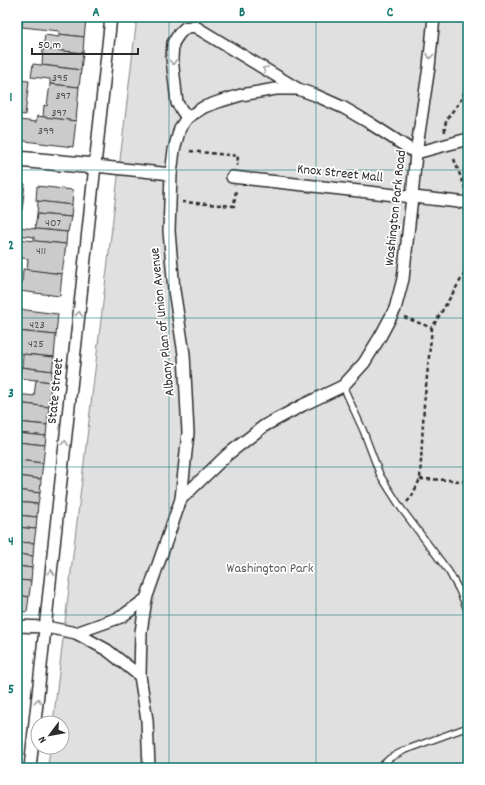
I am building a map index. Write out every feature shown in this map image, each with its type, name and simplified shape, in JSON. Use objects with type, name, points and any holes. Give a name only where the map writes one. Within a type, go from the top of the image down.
[{"type":"street","name":"State Street","points":[[30,768],[111,17]]},
{"type":"street","name":"Washington Park Road","points":[[181,498],[227,455],[264,426],[343,386],[364,363],[393,313],[403,279],[416,153],[429,67],[434,17]]},
{"type":"street","points":[[298,89],[276,89],[241,95],[204,108],[187,118],[177,103],[172,58],[174,43],[179,34],[185,28],[194,26],[298,89],[344,108],[416,153],[468,138]]},
{"type":"street","name":"Albany Plan of Union Avenue","points":[[149,768],[147,720],[140,676],[141,632],[146,599],[181,498],[188,433],[184,354],[174,290],[170,231],[171,174],[174,150],[180,128],[187,118]]},
{"type":"street","points":[[17,159],[171,174]]},
{"type":"street","name":"Knox Street Mall","points":[[232,177],[468,204]]},
{"type":"street","points":[[76,633],[121,617],[146,599]]},
{"type":"street","points":[[17,626],[46,627],[76,633],[107,650],[140,676]]},
{"type":"lane","points":[[343,386],[363,430],[380,475],[401,508],[449,572],[459,590],[468,612]]},
{"type":"lane","points":[[379,768],[390,758],[405,750],[468,727]]},
{"type":"path","points":[[461,17],[468,26]]},
{"type":"path","points":[[445,132],[449,115],[460,101],[468,83]]},
{"type":"path","points":[[454,159],[468,197]]},
{"type":"path","points":[[401,508],[412,496],[420,479],[424,405],[432,328],[468,266]]},
{"type":"path","points":[[393,313],[432,328]]},
{"type":"path","points":[[420,479],[468,482]]},
{"type":"green space","name":"Washington Park","points":[[137,17],[468,17],[468,768],[48,768],[49,755],[70,755],[70,715],[54,715]]},
{"type":"building","points":[[23,17],[57,17],[86,20],[84,37],[59,34],[59,31],[22,27]]},
{"type":"building","points":[[57,17],[87,17],[86,20]]},
{"type":"building","points":[[59,34],[84,37],[83,53],[43,49],[45,35],[59,37]]},
{"type":"building","points":[[43,49],[83,53],[81,70],[42,65]]},
{"type":"building","points":[[33,64],[81,70],[79,87],[50,84],[50,79],[31,77]]},
{"type":"building","points":[[17,80],[29,81],[25,115],[17,114]]},
{"type":"building","points":[[50,84],[79,87],[76,121],[43,117],[44,105],[47,106]]},
{"type":"building","points":[[17,114],[20,114],[19,120],[36,122],[37,116],[76,121],[73,147],[17,140]]},
{"type":"building","points":[[17,183],[25,184],[22,210],[17,210]]},
{"type":"building","points":[[37,186],[73,190],[72,205],[36,201]]},
{"type":"building","points":[[38,201],[72,205],[71,217],[37,214]]},
{"type":"building","points":[[37,214],[71,217],[68,232],[35,229]]},
{"type":"building","points":[[17,227],[67,232],[66,244],[34,241],[34,237],[17,235]]},
{"type":"building","points":[[17,239],[66,244],[62,274],[27,270],[28,259],[17,257]]},
{"type":"building","points":[[23,269],[62,274],[60,296],[19,291],[20,282],[22,283]]},
{"type":"building","points":[[18,309],[58,314],[56,335],[17,331]]},
{"type":"building","points":[[17,331],[56,335],[54,357],[17,352]]},
{"type":"building","points":[[23,354],[54,357],[52,371],[22,367]]},
{"type":"building","points":[[21,367],[52,371],[51,382],[20,378]]},
{"type":"building","points":[[36,380],[51,382],[49,407],[17,403],[17,394],[34,396]]},
{"type":"building","points":[[17,403],[49,407],[47,425],[17,422]]},
{"type":"building","points":[[17,422],[47,425],[46,436],[17,433]]},
{"type":"building","points":[[17,433],[46,436],[45,445],[17,442]]},
{"type":"building","points":[[17,442],[45,445],[43,463],[17,460]]},
{"type":"building","points":[[17,460],[43,463],[41,479],[17,476]]},
{"type":"building","points":[[17,476],[41,479],[40,493],[17,490]]},
{"type":"building","points":[[17,490],[40,493],[38,504],[17,502]]},
{"type":"building","points":[[17,502],[38,504],[37,517],[17,515]]},
{"type":"building","points":[[17,515],[37,517],[36,529],[17,527]]},
{"type":"building","points":[[17,527],[36,529],[34,543],[17,542]]},
{"type":"building","points":[[17,542],[34,543],[33,556],[17,554]]},
{"type":"building","points":[[17,554],[33,556],[32,568],[17,566]]},
{"type":"building","points":[[17,566],[32,568],[31,581],[17,580]]},
{"type":"building","points":[[17,580],[31,581],[29,597],[17,595]]},
{"type":"building","points":[[17,595],[29,597],[27,612],[17,611]]},
{"type":"building","points":[[17,654],[22,654],[18,696],[17,696]]}]
